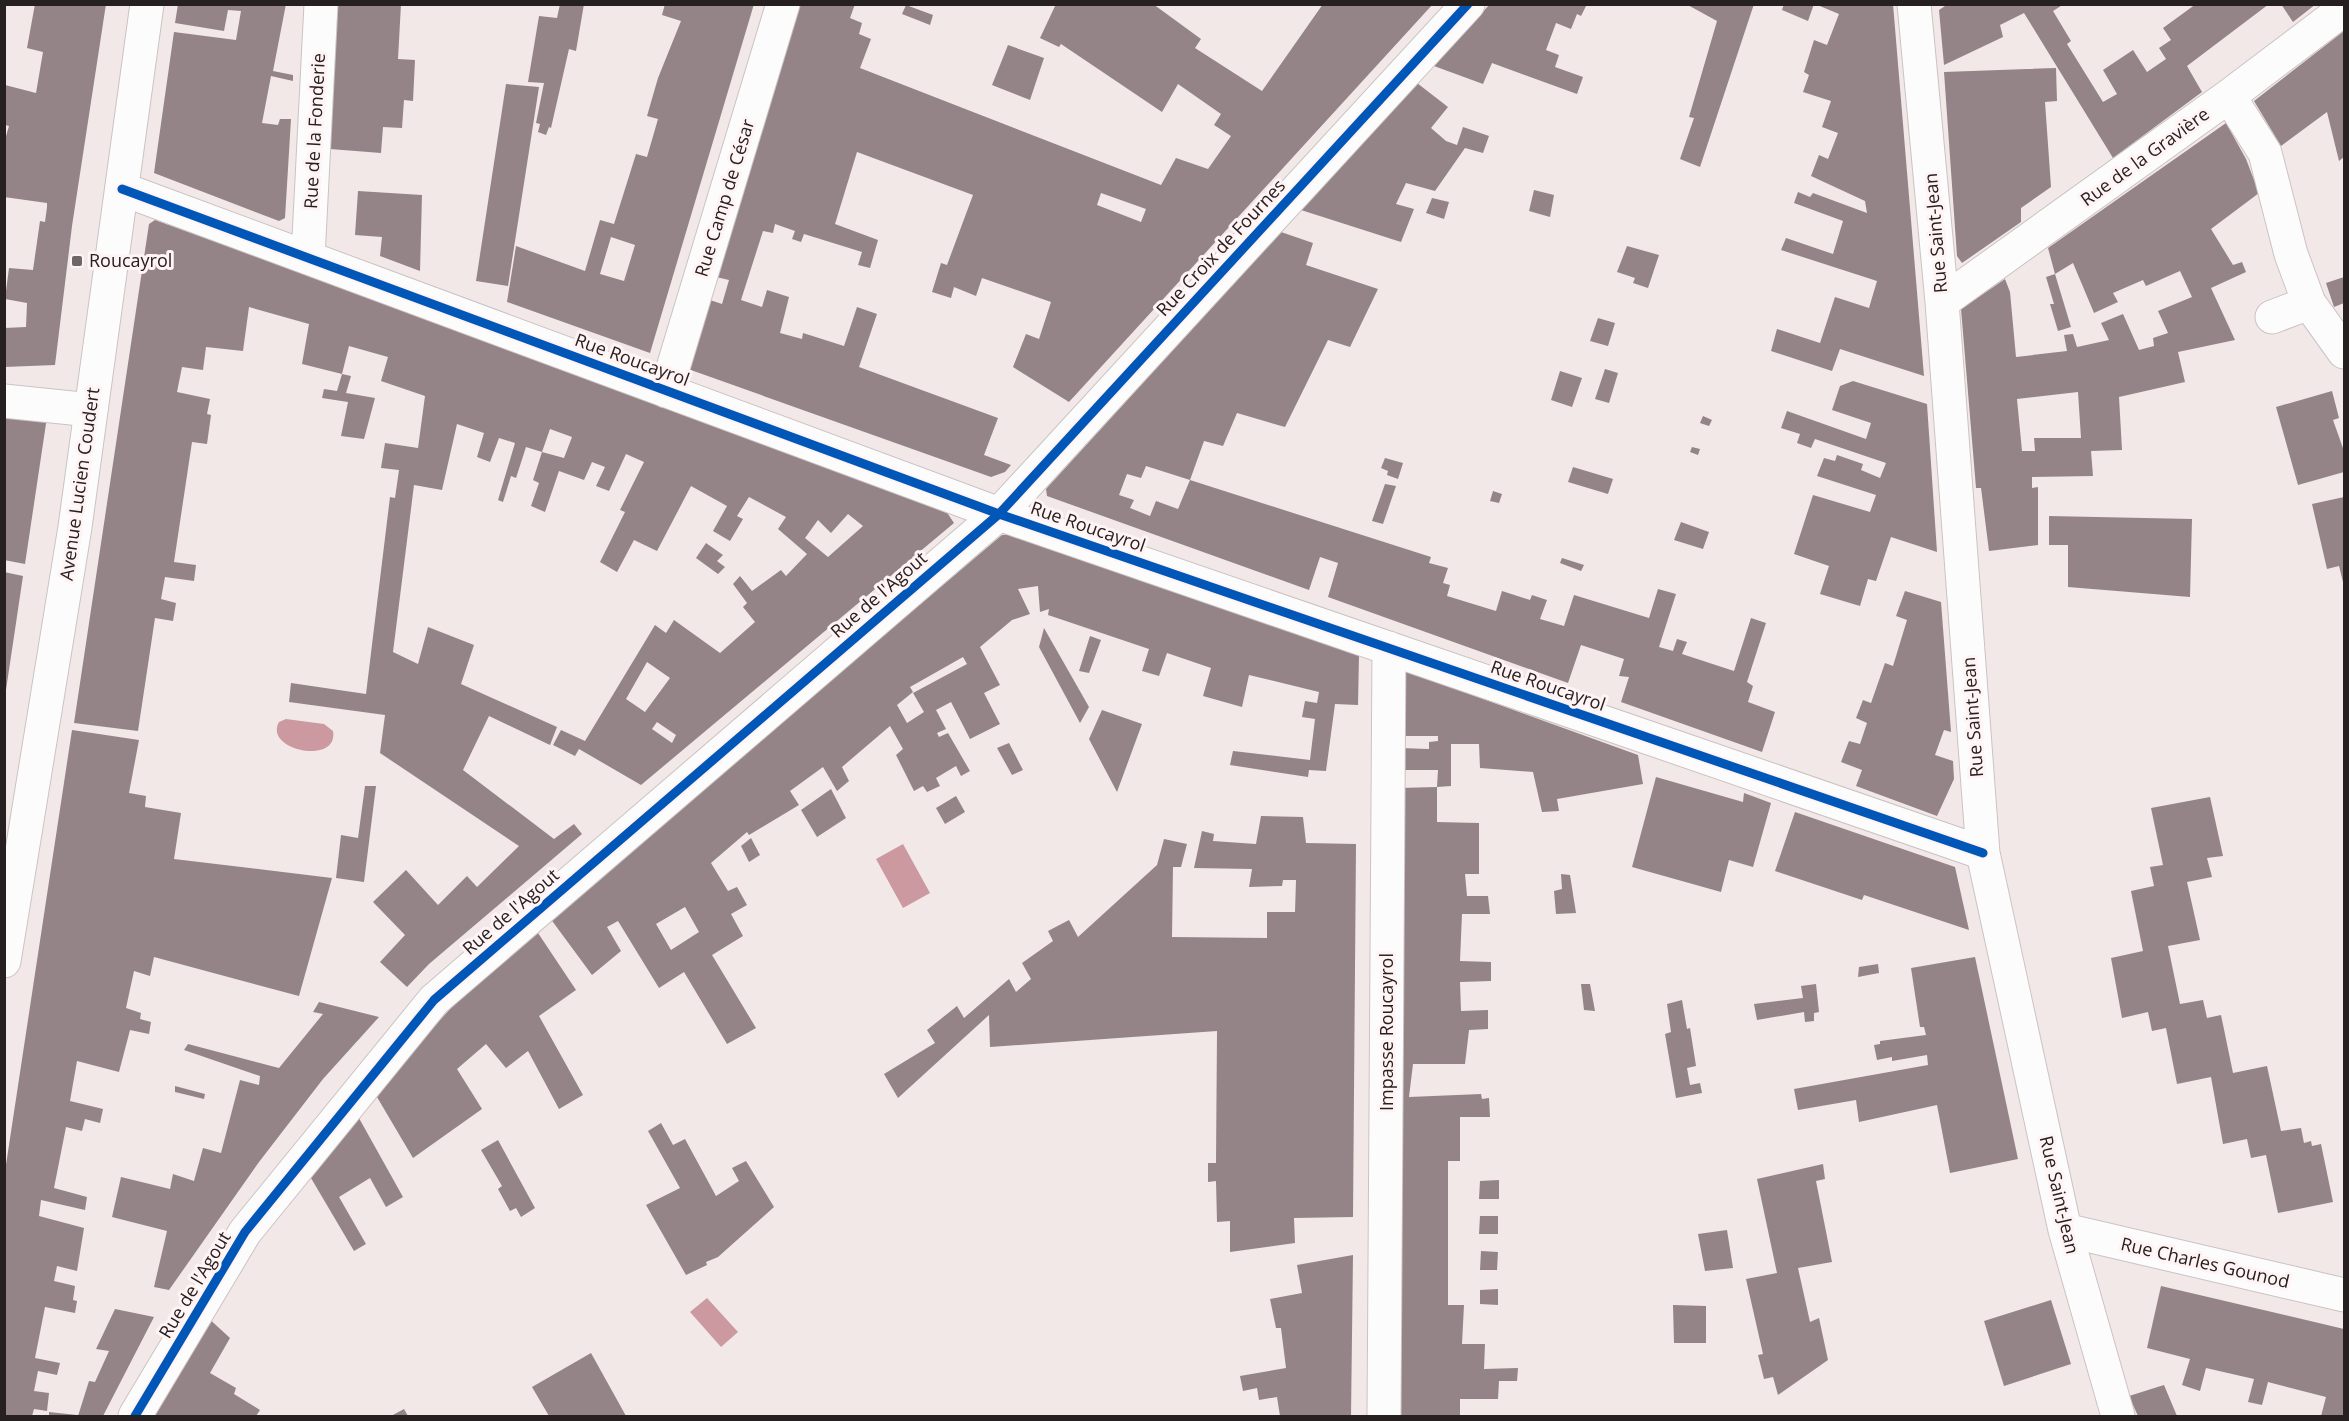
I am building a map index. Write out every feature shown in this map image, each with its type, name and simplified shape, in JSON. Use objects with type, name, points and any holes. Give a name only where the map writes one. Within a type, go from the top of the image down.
[{"type":"street","name":"Avenue Lucien Coudert","points":[[4,962],[75,527],[147,4]]},
{"type":"street","name":"Rue de la Fonderie","points":[[308,258],[321,4]]},
{"type":"street","name":"Rue Camp de César","points":[[666,391],[783,4]]},
{"type":"street","name":"Rue Croix de Fournes","points":[[999,514],[1468,4]]},
{"type":"street","name":"Rue Saint-Jean","points":[[1914,4],[1942,302],[1983,853],[2065,1230],[2118,1416]]},
{"type":"street","name":"Rue de la Gravière","points":[[1942,302],[2229,96],[2344,9]]},
{"type":"street","points":[[2229,96],[2265,153],[2291,254],[2309,303],[2344,352]]},
{"type":"street","name":"Rue Roucayrol","points":[[122,189],[999,514],[1983,853]]},
{"type":"street","points":[[2272,317],[2309,303]]},
{"type":"street","points":[[4,400],[91,410]]},
{"type":"street","name":"Rue de l'Agout","points":[[135,1416],[245,1232],[434,1000],[999,514]]},
{"type":"street","name":"Impasse Roucayrol","points":[[1384,1416],[1389,648]]},
{"type":"street","name":"Rue Charles Gounod","points":[[2065,1230],[2344,1296]]},
{"type":"shaded area","points":[[286,719],[324,724],[333,731],[332,742],[325,748],[314,751],[291,746],[282,740],[277,732],[279,722]]},
{"type":"shaded area","points":[[903,844],[930,893],[903,908],[876,859]]},
{"type":"shaded area","points":[[707,1298],[738,1332],[721,1347],[690,1312]]},
{"type":"building","points":[[35,4],[106,4],[72,226],[55,365],[4,367],[4,328],[26,327],[27,303],[5,299],[9,268],[33,270],[40,221],[45,222],[47,207],[47,203],[4,197],[4,143],[9,126],[5,125],[5,85],[36,93],[43,52],[27,48]]},
{"type":"building","points":[[178,4],[286,4],[273,71],[293,75],[293,81],[271,76],[262,123],[278,125],[280,119],[291,119],[285,218],[279,221],[154,173],[174,32],[236,40],[241,11],[228,10],[224,31],[175,23]]},
{"type":"building","points":[[338,4],[401,4],[398,59],[415,60],[413,101],[404,100],[402,128],[383,127],[381,153],[330,149]]},
{"type":"building","points":[[560,4],[584,4],[576,51],[569,49],[551,128],[549,127],[546,135],[538,132],[540,124],[536,123],[544,83],[528,82],[539,16],[557,18]]},
{"type":"building","points":[[665,4],[754,4],[650,353],[507,302],[516,246],[585,271],[600,220],[614,224],[636,154],[647,157],[658,119],[647,116],[658,78],[681,21],[662,15]],"holes":[[[611,237],[635,245],[624,281],[600,274]]]},
{"type":"building","points":[[799,4],[855,4],[850,18],[862,23],[859,34],[871,39],[860,68],[1161,185],[1176,158],[1208,169],[1231,136],[1214,125],[1221,114],[1178,84],[1162,112],[1061,44],[1059,47],[1040,38],[1056,4],[1153,4],[1201,39],[1195,48],[1262,91],[1323,4],[1433,4],[1069,402],[1013,367],[1026,334],[1039,339],[1051,302],[982,278],[976,296],[954,287],[951,298],[932,292],[941,263],[947,265],[973,195],[857,152],[835,224],[878,240],[870,268],[858,265],[862,252],[804,234],[801,242],[792,239],[795,231],[775,224],[773,233],[763,231],[741,300],[762,307],[767,290],[789,297],[780,333],[802,339],[803,333],[844,346],[857,307],[877,314],[859,367],[998,418],[984,455],[1011,465],[1005,472],[991,477],[688,369],[710,300],[722,304],[729,280],[716,277]],"holes":[[[1101,193],[1146,209],[1141,222],[1097,205]]]},
{"type":"building","points":[[1490,4],[1587,4],[1581,16],[1577,14],[1571,29],[1556,23],[1546,50],[1559,55],[1555,67],[1583,77],[1577,94],[1492,63],[1483,84],[1434,66]]},
{"type":"building","points":[[1686,4],[1754,4],[1700,167],[1680,159],[1694,118],[1689,117],[1717,21]]},
{"type":"building","points":[[1784,4],[1814,4],[1808,21],[1782,10]]},
{"type":"building","points":[[1815,4],[1893,4],[1924,376],[1840,349],[1832,371],[1771,351],[1777,329],[1820,343],[1835,297],[1869,308],[1877,281],[1781,250],[1786,238],[1833,254],[1843,221],[1794,203],[1798,192],[1810,197],[1813,193],[1867,213],[1865,201],[1811,176],[1819,155],[1828,159],[1838,133],[1822,127],[1831,101],[1803,92],[1809,75],[1804,72],[1814,40],[1827,45],[1839,14]]},
{"type":"building","points":[[1948,4],[2064,4],[2053,11],[2071,41],[2067,44],[2103,102],[2117,94],[2103,70],[2133,50],[2147,72],[2166,59],[2159,48],[2171,40],[2163,28],[2196,4],[2269,4],[2187,66],[2202,92],[2113,158],[2024,13],[2000,25],[2003,37],[1944,65],[1939,10]]},
{"type":"building","points":[[2281,4],[2316,4],[2293,22]]},
{"type":"building","points":[[906,5],[933,15],[930,25],[902,14]]},
{"type":"building","points":[[2344,31],[2344,157],[2339,161],[2327,112],[2281,146],[2254,101]]},
{"type":"building","points":[[1008,45],[1044,58],[1030,100],[992,85]]},
{"type":"building","points":[[2056,68],[2057,101],[2045,102],[2051,187],[2021,208],[2021,222],[1962,263],[1957,256],[1944,72]]},
{"type":"building","points":[[1417,83],[1448,107],[1431,128],[1446,141],[1457,145],[1463,127],[1489,136],[1483,153],[1465,148],[1435,191],[1406,183],[1396,204],[1414,209],[1401,242],[1301,210]]},
{"type":"building","points":[[506,84],[539,87],[508,286],[476,281]]},
{"type":"building","points":[[2226,123],[2246,159],[2259,193],[2211,229],[2233,265],[2242,262],[2246,272],[2211,288],[2235,340],[2178,352],[2185,382],[2119,397],[2122,450],[2091,451],[2093,476],[2032,477],[2032,488],[2038,487],[2038,545],[1989,551],[1981,488],[1976,488],[1961,309],[2005,279],[2010,292],[2016,357],[2067,351],[2064,335],[2073,334],[2077,347],[2109,340],[2101,323],[2123,314],[2139,350],[2154,346],[2153,338],[2168,333],[2158,311],[2192,297],[2180,271],[2146,286],[2143,280],[2113,293],[2118,302],[2094,313],[2073,263],[2055,274],[2048,248]],"holes":[[[2078,392],[2081,438],[2034,438],[2035,451],[2022,451],[2017,399]]]},
{"type":"building","points":[[1534,190],[1554,195],[1550,217],[1529,211]]},
{"type":"building","points":[[358,191],[422,195],[420,271],[380,256],[382,237],[355,235]]},
{"type":"building","points":[[1432,198],[1449,202],[1444,219],[1426,213]]},
{"type":"building","points":[[155,220],[940,502],[954,523],[641,785],[579,749],[575,756],[553,745],[561,730],[585,741],[655,625],[666,633],[674,620],[720,653],[755,622],[743,607],[747,603],[733,584],[740,576],[752,591],[781,570],[786,576],[807,554],[778,529],[786,517],[749,497],[737,516],[743,519],[730,541],[713,531],[727,506],[691,486],[657,551],[634,540],[617,572],[600,562],[625,512],[620,510],[644,462],[626,454],[609,491],[596,486],[605,467],[592,462],[584,480],[559,471],[545,512],[531,506],[539,483],[533,480],[542,452],[526,447],[516,478],[511,476],[503,502],[498,500],[515,443],[499,438],[490,462],[477,457],[484,433],[457,424],[442,490],[414,485],[393,652],[418,664],[428,627],[474,645],[461,684],[557,727],[550,745],[489,716],[463,770],[554,839],[574,824],[582,834],[429,964],[407,987],[380,962],[405,935],[373,902],[406,870],[438,905],[467,876],[477,887],[519,846],[380,753],[385,715],[289,702],[291,683],[366,694],[390,497],[395,498],[399,470],[381,468],[385,443],[418,448],[425,396],[381,381],[388,357],[349,346],[342,374],[302,364],[309,324],[249,307],[243,351],[206,347],[203,370],[182,367],[177,392],[210,399],[207,414],[211,415],[207,444],[192,442],[174,562],[196,565],[194,581],[165,577],[161,599],[176,603],[173,621],[155,618],[138,731],[74,723],[149,224]],"holes":[[[550,429],[572,437],[564,458],[542,452]],[[848,514],[863,526],[828,557],[805,538],[818,520],[831,533]],[[647,662],[670,678],[645,712],[626,699]],[[657,722],[676,735],[672,743],[652,729]]]},
{"type":"building","points":[[1281,232],[1313,243],[1306,265],[1378,289],[1350,347],[1328,340],[1285,427],[1237,413],[1223,446],[1204,441],[1190,480],[1431,557],[1429,563],[1448,568],[1443,583],[1450,585],[1447,596],[1496,611],[1502,591],[1530,600],[1532,595],[1547,600],[1540,619],[1564,626],[1574,595],[1649,618],[1658,589],[1676,594],[1659,647],[1673,651],[1677,639],[1687,642],[1682,654],[1734,671],[1751,618],[1766,623],[1747,682],[1753,686],[1748,702],[1775,712],[1762,752],[1621,702],[1629,677],[1619,676],[1624,659],[1581,645],[1568,683],[1328,597],[1338,563],[1320,557],[1309,590],[1047,496],[1046,489]],"holes":[[[1146,466],[1190,480],[1178,509],[1156,501],[1150,516],[1130,508],[1134,500],[1119,495],[1127,474],[1141,478]]]},
{"type":"building","points":[[1627,246],[1659,255],[1648,288],[1633,283],[1635,278],[1617,272]]},
{"type":"building","points":[[2055,274],[2071,327],[2058,331],[2050,304],[2054,304],[2046,277]]},
{"type":"building","points":[[2344,277],[2344,303],[2334,307],[2326,283]]},
{"type":"building","points":[[1598,318],[1615,323],[1608,346],[1590,341]]},
{"type":"building","points":[[1605,369],[1618,373],[1609,403],[1595,399]]},
{"type":"building","points":[[1560,371],[1582,378],[1572,407],[1551,400]]},
{"type":"building","points":[[342,374],[351,376],[346,393],[375,398],[364,439],[341,436],[348,402],[322,398],[324,389],[337,391]]},
{"type":"building","points":[[1853,381],[1927,404],[1937,552],[1891,537],[1876,581],[1868,579],[1860,606],[1820,594],[1829,566],[1794,554],[1813,495],[1870,512],[1876,495],[1817,476],[1824,458],[1835,461],[1837,455],[1863,464],[1861,470],[1880,478],[1886,463],[1815,439],[1811,448],[1797,443],[1800,434],[1781,428],[1787,411],[1866,439],[1871,423],[1832,410],[1840,386]]},
{"type":"building","points":[[2332,391],[2339,418],[2333,420],[2344,451],[2344,472],[2298,485],[2276,407]]},
{"type":"building","points":[[4,416],[47,417],[25,564],[4,560]]},
{"type":"building","points":[[1703,416],[1712,420],[1709,426],[1700,423]]},
{"type":"building","points":[[1692,447],[1700,449],[1698,455],[1690,452]]},
{"type":"building","points":[[1385,458],[1403,463],[1398,479],[1387,475],[1388,471],[1381,468]]},
{"type":"building","points":[[1573,467],[1613,479],[1608,494],[1568,482]]},
{"type":"building","points":[[1385,484],[1396,486],[1383,524],[1372,521]]},
{"type":"building","points":[[1493,491],[1502,494],[1499,503],[1490,501]]},
{"type":"building","points":[[2344,497],[2344,586],[2339,566],[2327,569],[2312,504]]},
{"type":"building","points":[[2049,516],[2192,519],[2190,597],[2068,587],[2068,545],[2049,545]]},
{"type":"building","points":[[1681,522],[1709,532],[1703,549],[1674,540]]},
{"type":"building","points":[[1022,534],[1356,653],[1359,656],[1358,705],[1335,704],[1326,771],[1309,770],[1308,777],[1230,765],[1233,751],[1310,760],[1315,719],[1302,717],[1305,701],[1317,703],[1319,692],[1249,675],[1242,707],[1203,696],[1211,668],[1167,653],[1159,676],[1142,671],[1149,649],[1048,615],[1049,609],[1040,612],[1038,586],[1018,589],[1030,614],[1012,620],[980,647],[1000,685],[984,693],[1000,724],[970,739],[951,702],[936,710],[946,729],[937,733],[939,737],[948,733],[970,771],[961,776],[956,766],[936,778],[940,786],[927,792],[923,786],[914,791],[896,755],[903,749],[890,726],[842,767],[849,781],[837,791],[823,767],[790,791],[799,805],[749,835],[747,832],[711,863],[728,891],[737,887],[747,905],[731,914],[743,936],[712,955],[756,1028],[727,1044],[684,972],[659,988],[618,921],[607,927],[621,951],[592,975],[550,918],[1002,535]],"holes":[[[963,657],[967,664],[913,693],[924,712],[907,723],[897,705],[913,692],[910,687]],[[685,907],[699,932],[671,950],[656,924]]]},
{"type":"building","points":[[706,543],[723,555],[717,561],[725,567],[718,574],[696,558]]},
{"type":"building","points":[[1562,558],[1584,565],[1581,571],[1560,563]]},
{"type":"building","points":[[4,572],[23,576],[6,690],[4,689]]},
{"type":"building","points":[[1905,591],[1941,602],[1951,732],[1944,730],[1935,755],[1953,761],[1954,779],[1937,816],[1856,786],[1862,770],[1841,762],[1849,741],[1860,744],[1867,723],[1856,718],[1863,700],[1871,703],[1885,663],[1893,666],[1907,620],[1896,616]]},
{"type":"building","points":[[1044,628],[1089,707],[1080,723],[1039,647]]},
{"type":"building","points":[[1090,636],[1101,640],[1089,673],[1079,671]]},
{"type":"building","points":[[1406,671],[1638,755],[1643,784],[1557,799],[1559,811],[1542,812],[1533,772],[1480,768],[1479,744],[1451,744],[1451,786],[1437,787],[1438,770],[1400,770],[1400,748],[1429,749],[1429,742],[1438,741],[1438,736],[1401,736],[1401,674]]},
{"type":"building","points":[[1102,710],[1142,724],[1117,792],[1089,739]]},
{"type":"building","points":[[72,730],[139,740],[129,793],[146,796],[145,807],[181,813],[174,859],[332,878],[299,996],[154,957],[150,976],[134,971],[126,1008],[141,1013],[140,1019],[151,1022],[149,1034],[130,1030],[119,1072],[77,1061],[70,1101],[103,1109],[100,1123],[85,1119],[82,1131],[66,1127],[54,1188],[87,1197],[85,1210],[41,1200],[39,1216],[84,1228],[77,1271],[57,1266],[54,1281],[75,1286],[73,1300],[77,1301],[75,1313],[45,1307],[35,1358],[60,1363],[57,1375],[38,1371],[34,1391],[49,1393],[47,1411],[34,1409],[32,1416],[4,1416],[4,1178]]},
{"type":"building","points":[[1009,743],[1023,770],[1012,775],[997,748]]},
{"type":"building","points":[[1656,777],[1743,802],[1744,793],[1771,803],[1753,867],[1729,860],[1721,892],[1632,867]]},
{"type":"building","points":[[365,786],[376,786],[364,882],[336,878],[341,835],[358,838]]},
{"type":"building","points":[[1437,787],[1437,822],[1479,823],[1479,874],[1465,874],[1467,896],[1488,896],[1490,914],[1462,914],[1460,961],[1491,962],[1491,981],[1460,982],[1461,1011],[1488,1010],[1488,1029],[1469,1030],[1465,1064],[1413,1064],[1409,1097],[1481,1094],[1482,1099],[1489,1098],[1490,1117],[1460,1117],[1460,1161],[1448,1161],[1448,1305],[1464,1305],[1462,1344],[1485,1344],[1484,1369],[1518,1368],[1517,1381],[1499,1381],[1498,1399],[1460,1399],[1460,1416],[1394,1416],[1399,788]]},
{"type":"building","points":[[831,789],[846,818],[817,837],[801,810]]},
{"type":"building","points":[[956,796],[965,812],[945,824],[936,808]]},
{"type":"building","points":[[2210,797],[2223,856],[2207,858],[2212,877],[2187,882],[2200,940],[2168,946],[2180,1004],[2203,1000],[2207,1018],[2221,1015],[2233,1073],[2267,1066],[2281,1131],[2301,1128],[2304,1143],[2311,1141],[2312,1146],[2321,1144],[2333,1202],[2278,1213],[2266,1155],[2251,1158],[2247,1139],[2223,1144],[2211,1077],[2177,1084],[2166,1028],[2152,1031],[2148,1012],[2122,1018],[2111,958],[2143,951],[2131,891],[2154,886],[2150,867],[2163,865],[2151,808]]},
{"type":"building","points":[[1795,812],[1955,867],[1969,930],[1864,895],[1862,900],[1775,871]]},
{"type":"building","points":[[1261,816],[1303,817],[1306,843],[1356,844],[1353,1217],[1294,1218],[1295,1243],[1230,1252],[1230,1221],[1217,1222],[1216,1181],[1208,1182],[1208,1163],[1216,1163],[1217,1031],[990,1047],[989,1015],[898,1098],[884,1074],[935,1043],[927,1030],[957,1006],[964,1018],[1009,979],[1016,992],[1031,979],[1022,963],[1053,941],[1048,931],[1069,920],[1078,937],[1157,865],[1164,839],[1187,844],[1181,867],[1173,867],[1172,937],[1267,938],[1267,912],[1295,912],[1296,880],[1283,880],[1282,886],[1249,887],[1252,869],[1194,868],[1202,831],[1214,834],[1213,841],[1256,844]]},
{"type":"building","points":[[751,838],[760,855],[749,862],[741,846]]},
{"type":"building","points":[[1561,874],[1570,875],[1576,913],[1556,914],[1554,891],[1562,889]]},
{"type":"building","points":[[536,930],[576,990],[539,1016],[583,1095],[559,1109],[528,1051],[506,1068],[486,1044],[457,1069],[482,1109],[413,1158],[374,1092],[474,983]]},
{"type":"building","points":[[1975,957],[2018,1159],[1950,1173],[1937,1105],[1859,1122],[1856,1100],[1798,1110],[1794,1089],[1928,1065],[1927,1055],[1892,1061],[1892,1057],[1877,1060],[1874,1045],[1880,1044],[1880,1041],[1926,1035],[1924,1027],[1920,1027],[1911,968]]},
{"type":"building","points":[[1878,964],[1879,973],[1858,977],[1859,967]]},
{"type":"building","points":[[1581,984],[1590,984],[1595,1011],[1584,1010]]},
{"type":"building","points":[[1816,984],[1819,1012],[1814,1013],[1814,1021],[1805,1022],[1804,1012],[1757,1020],[1754,1004],[1803,998],[1801,986]]},
{"type":"building","points":[[1682,1000],[1687,1029],[1690,1028],[1696,1066],[1687,1068],[1690,1085],[1700,1083],[1702,1093],[1676,1098],[1665,1034],[1671,1032],[1667,1004]]},
{"type":"building","points":[[319,1002],[379,1017],[323,1079],[259,1162],[169,1290],[154,1287],[167,1231],[112,1217],[121,1177],[170,1189],[173,1174],[194,1181],[203,1148],[221,1153],[240,1080],[259,1085],[260,1076],[184,1050],[188,1044],[279,1068],[323,1014],[313,1012]]},
{"type":"building","points":[[175,1086],[205,1094],[204,1099],[175,1092]]},
{"type":"building","points":[[355,1111],[403,1197],[386,1207],[370,1178],[339,1197],[366,1244],[354,1251],[308,1173]]},
{"type":"building","points":[[661,1123],[673,1145],[685,1139],[716,1196],[739,1181],[732,1168],[746,1161],[774,1207],[718,1257],[686,1275],[646,1205],[680,1188],[648,1131]]},
{"type":"building","points":[[498,1140],[535,1208],[521,1217],[516,1208],[510,1211],[498,1189],[502,1186],[481,1150]]},
{"type":"building","points":[[1823,1164],[1825,1179],[1816,1181],[1832,1262],[1798,1268],[1810,1322],[1819,1318],[1828,1360],[1778,1395],[1773,1377],[1764,1379],[1758,1355],[1763,1354],[1746,1279],[1777,1273],[1757,1179]]},
{"type":"building","points":[[1499,1180],[1499,1199],[1479,1199],[1480,1181]]},
{"type":"building","points":[[1480,1216],[1498,1216],[1498,1234],[1479,1234]]},
{"type":"building","points":[[1727,1230],[1733,1268],[1705,1271],[1698,1234]]},
{"type":"building","points":[[1481,1251],[1498,1252],[1497,1270],[1480,1270]]},
{"type":"building","points":[[1353,1255],[1351,1416],[1280,1416],[1277,1397],[1259,1400],[1257,1388],[1243,1391],[1240,1376],[1286,1368],[1281,1328],[1276,1328],[1270,1299],[1302,1293],[1297,1265]]},
{"type":"building","points":[[2161,1286],[2344,1329],[2344,1416],[2321,1416],[2326,1397],[2268,1382],[2262,1405],[2248,1402],[2254,1379],[2206,1368],[2200,1391],[2182,1385],[2190,1359],[2147,1348]]},
{"type":"building","points":[[1498,1289],[1498,1305],[1480,1304],[1480,1290]]},
{"type":"building","points":[[2051,1300],[2071,1364],[2004,1386],[1984,1321]]},
{"type":"building","points":[[1673,1305],[1706,1306],[1706,1343],[1674,1343]]},
{"type":"building","points":[[115,1309],[154,1317],[103,1416],[78,1416],[89,1381],[95,1382],[109,1351],[96,1349]]},
{"type":"building","points":[[206,1316],[230,1338],[210,1373],[236,1388],[234,1394],[260,1410],[256,1416],[149,1416]]},
{"type":"building","points":[[591,1353],[626,1416],[549,1416],[532,1387]]},
{"type":"building","points":[[2164,1385],[2177,1416],[2138,1416],[2129,1396]]},
{"type":"building","points":[[404,1409],[408,1416],[391,1416]]},
{"type":"building","points":[[49,1412],[77,1415],[77,1416],[49,1416]]},
{"type":"cycle path","points":[[135,1416],[245,1232],[434,1000],[999,514],[1468,4]]},
{"type":"cycle path","points":[[122,189],[999,514],[1983,853]]},
{"type":"place","name":"Roucayrol","points":[[77,261]]}]
